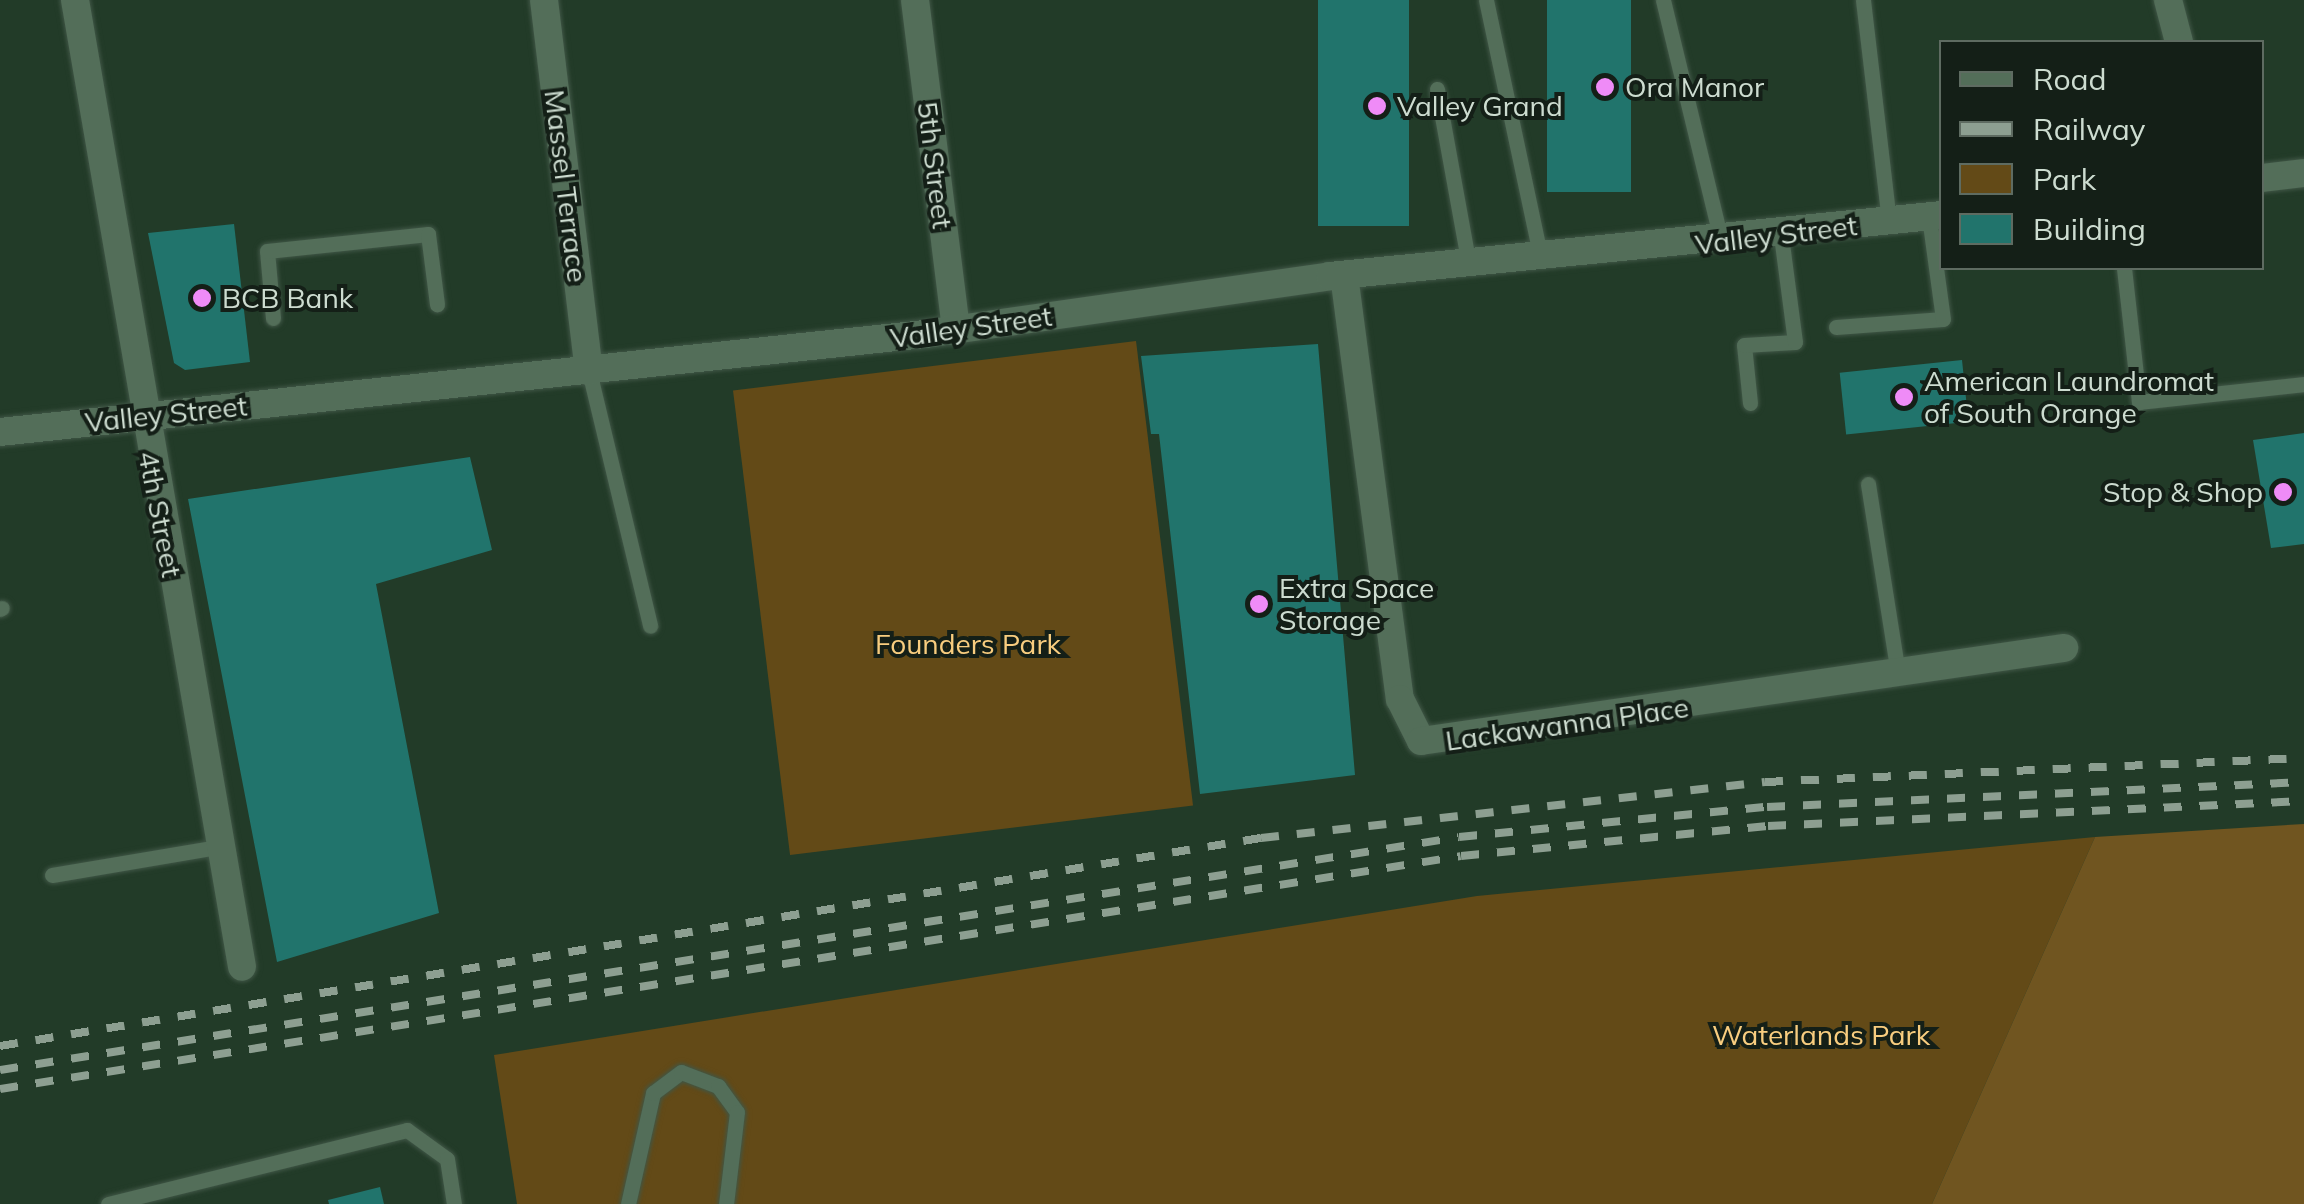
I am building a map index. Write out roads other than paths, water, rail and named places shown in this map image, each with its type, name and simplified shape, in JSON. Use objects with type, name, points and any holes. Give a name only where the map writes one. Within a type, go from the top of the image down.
[{"type":"street","name":"4th Street","points":[[75,0],[142,415],[242,967]]},
{"type":"street","name":"Massel Terrace","points":[[544,0],[589,371]]},
{"type":"street","name":"5th Street","points":[[914,0],[956,331]]},
{"type":"street","points":[[2168,0],[2178,40]]},
{"type":"street","points":[[2264,178],[2304,173]]},
{"type":"street","name":"Valley Street","points":[[0,432],[956,331],[1344,274],[1541,260],[1935,216]]},
{"type":"street","name":"Lackawanna Place","points":[[1344,274],[1400,699],[1421,742],[2064,648]]},
{"type":"lane","points":[[1486,0],[1541,260]]},
{"type":"lane","points":[[1663,0],[1721,242]]},
{"type":"lane","points":[[1863,0],[1890,222]]},
{"type":"lane","points":[[1437,90],[1469,265]]},
{"type":"lane","points":[[1935,216],[1939,262]]},
{"type":"lane","points":[[273,318],[267,250],[428,234],[437,304]]},
{"type":"lane","points":[[1750,403],[1744,345],[1795,342],[1782,235]]},
{"type":"lane","points":[[1836,327],[1944,319],[1940,270]]},
{"type":"lane","points":[[2124,270],[2139,402],[2304,384]]},
{"type":"lane","points":[[589,371],[650,626]]},
{"type":"lane","points":[[1868,484],[1898,674]]},
{"type":"lane","points":[[52,875],[222,846]]},
{"type":"lane","points":[[628,1204],[653,1093],[681,1072],[703,1075],[737,1112],[726,1204]]},
{"type":"lane","points":[[108,1204],[407,1130],[447,1159],[454,1204]]},
{"type":"railway","points":[[0,1046],[1261,838],[1765,782],[2304,758]]},
{"type":"railway","points":[[0,1070],[1459,837],[1767,807],[2304,782]]},
{"type":"railway","points":[[0,1089],[1461,856],[1768,826],[2304,801]]},
{"type":"place","name":"Ora Manor","points":[[1605,87]]},
{"type":"place","name":"Valley Grand","points":[[1377,106]]},
{"type":"place","name":"BCB Bank","points":[[202,298]]},
{"type":"place","name":"American Laundromat of South Orange","points":[[1904,397]]},
{"type":"place","name":"Stop & Shop","points":[[2283,492]]},
{"type":"place","name":"Extra Space Storage","points":[[1259,604]]},
{"type":"park label","name":"Founders Park","points":[[968,644]]},
{"type":"park label","name":"Waterlands Park","points":[[1821,1035]]}]
